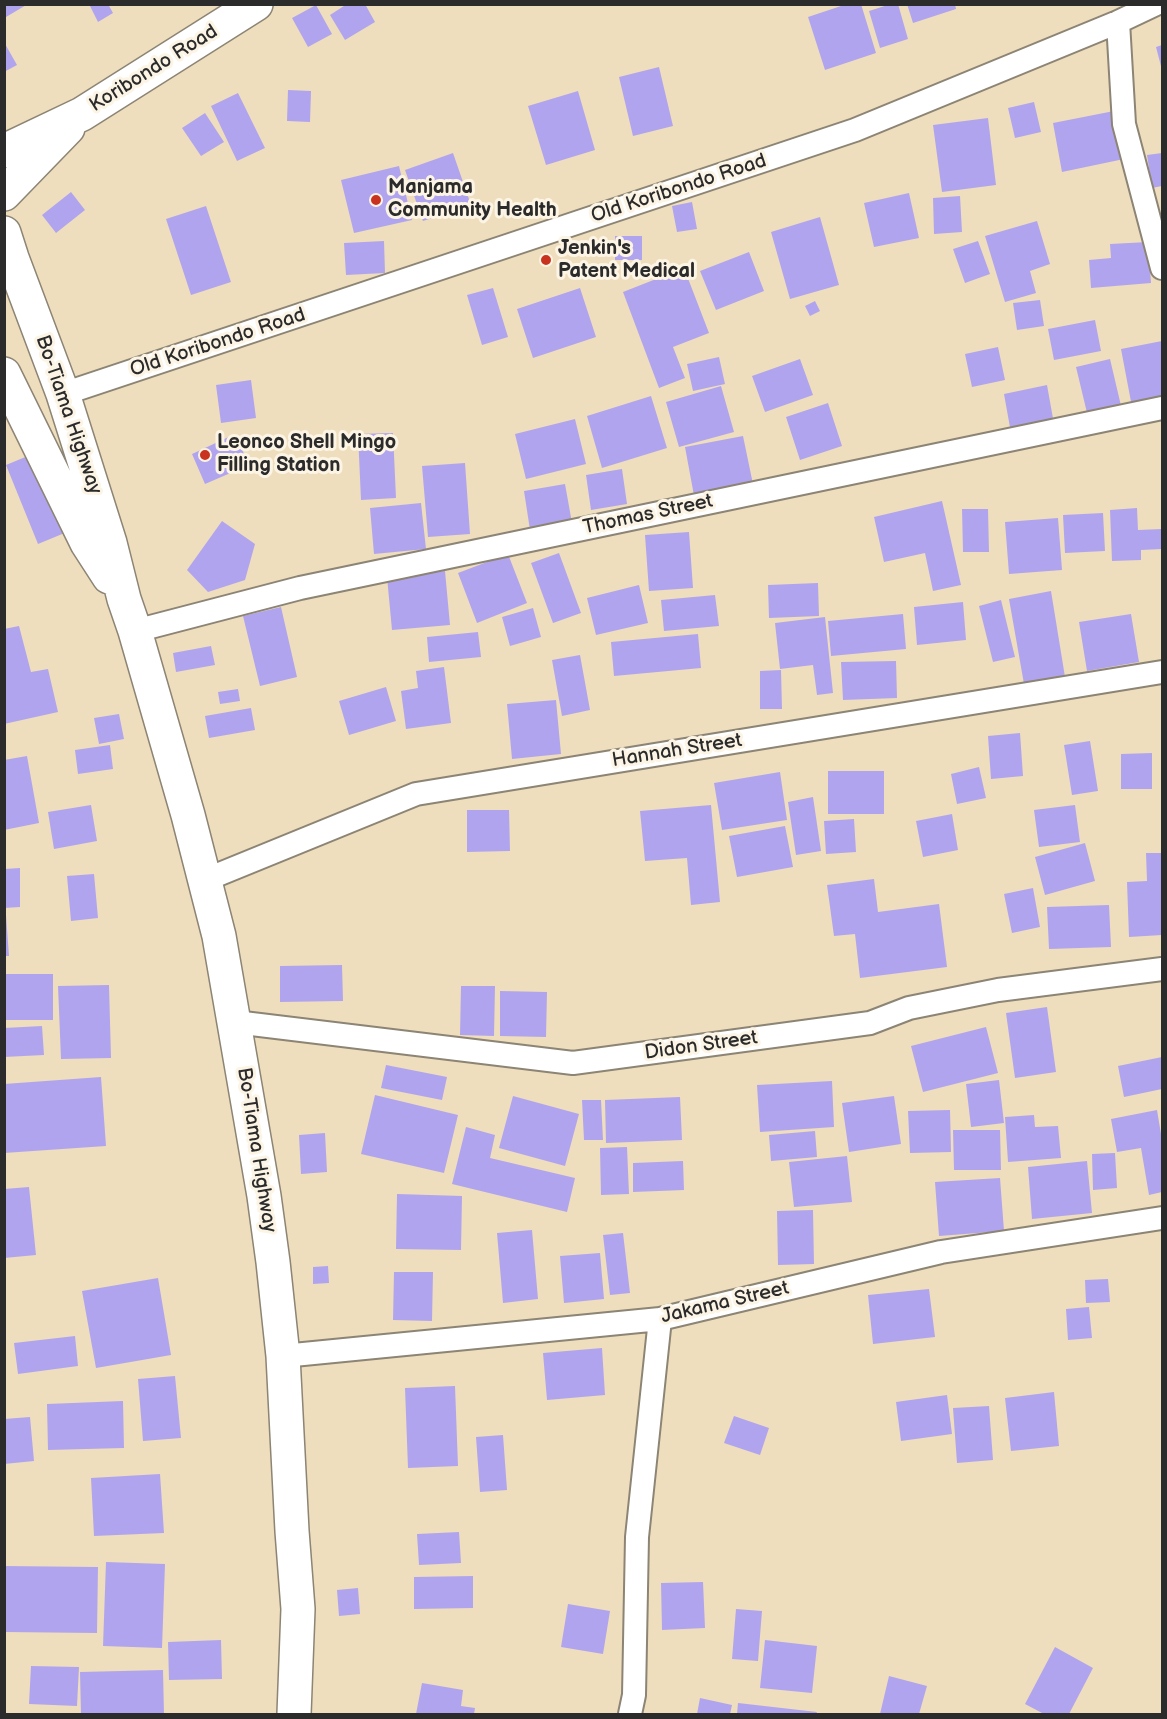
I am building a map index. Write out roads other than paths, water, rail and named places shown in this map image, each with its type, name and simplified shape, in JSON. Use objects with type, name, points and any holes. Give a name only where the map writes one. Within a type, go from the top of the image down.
[{"type":"highway","name":"Koribondo Road","points":[[82,114],[256,4]]},
{"type":"highway","points":[[4,151],[82,114]]},
{"type":"highway","points":[[4,194],[82,114]]},
{"type":"highway","name":"Bo-Tiama Highway","points":[[4,233],[63,394],[110,543],[219,936],[267,1218],[283,1356],[298,1609],[294,1714]]},
{"type":"highway","name":"Bo-Tiama Highway","points":[[4,374],[87,543],[124,600]]},
{"type":"street","name":"Old Koribondo Road","points":[[63,394],[855,130],[1118,22],[1156,4]]},
{"type":"street","points":[[1118,22],[1124,124],[1162,268]]},
{"type":"street","name":"Thomas Street","points":[[135,631],[300,588],[1162,408]]},
{"type":"street","name":"Hannah Street","points":[[205,880],[416,794],[1162,672]]},
{"type":"street","name":"Didon Street","points":[[235,1022],[573,1063],[870,1023],[909,1008],[998,990],[1162,969]]},
{"type":"street","name":"Jakama Street","points":[[283,1356],[660,1319],[940,1252],[1162,1218]]},
{"type":"street","points":[[630,1714],[634,1695],[637,1537],[660,1319]]},
{"type":"place","name":"Manjama Community Health","points":[[376,200]]},
{"type":"place","name":"Jenkin's Patent Medical","points":[[546,260]]},
{"type":"place","name":"Leonco Shell Mingo Filling Station","points":[[205,455]]}]
